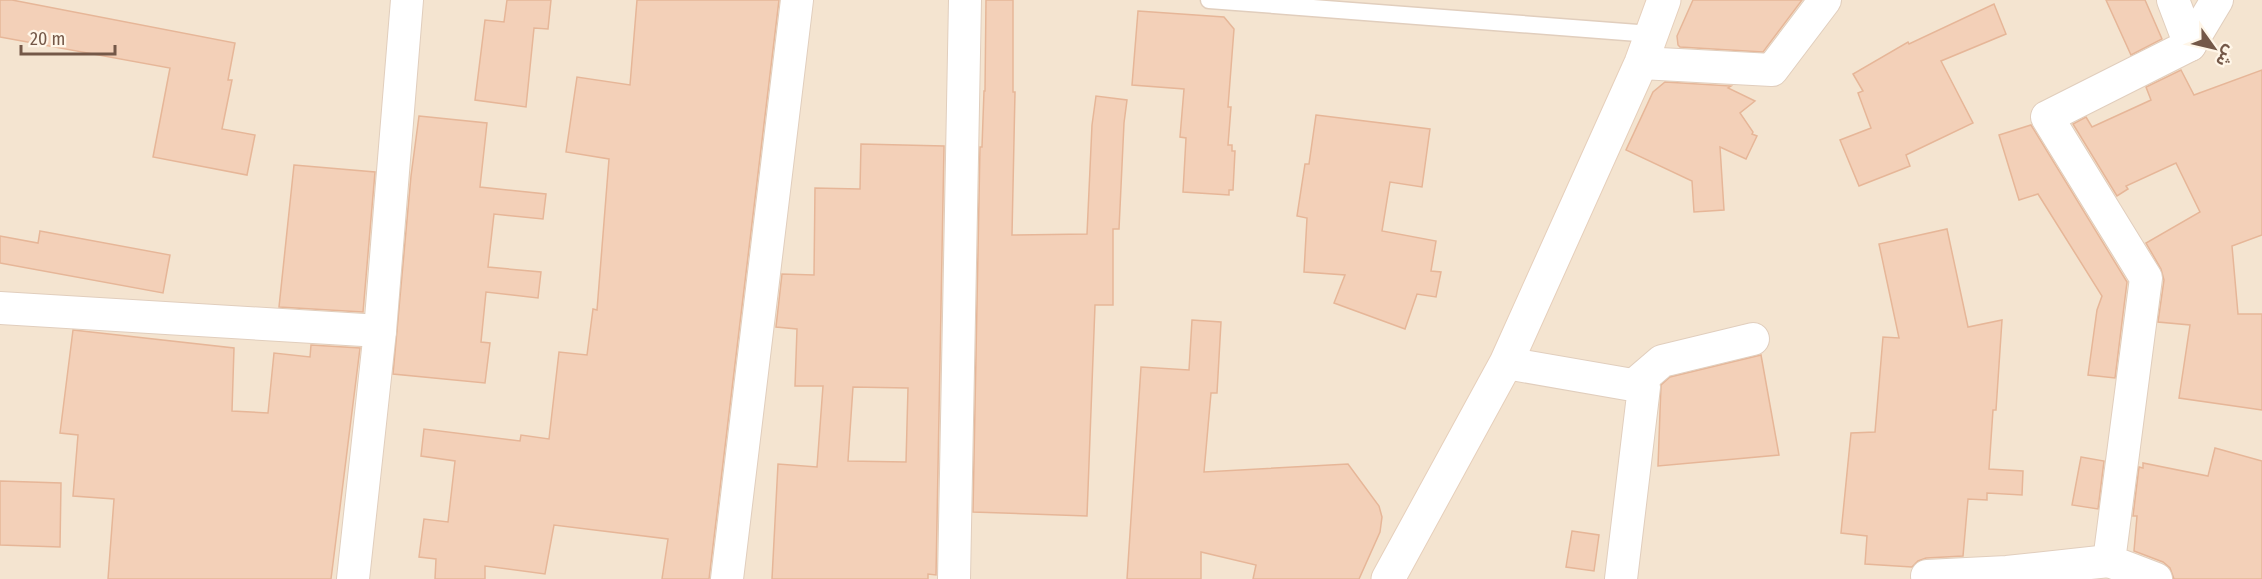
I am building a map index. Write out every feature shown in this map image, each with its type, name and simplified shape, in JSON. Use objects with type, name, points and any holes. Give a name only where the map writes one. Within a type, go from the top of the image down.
[{"type":"street","points":[[353,579],[380,331],[407,0]]},
{"type":"street","points":[[727,579],[797,0]]},
{"type":"street","points":[[954,579],[965,0]]},
{"type":"street","points":[[1388,579],[1506,363],[1646,48],[1664,0]]},
{"type":"street","points":[[1646,48],[1772,70],[1825,0]]},
{"type":"street","points":[[2173,0],[2190,45]]},
{"type":"street","points":[[2109,561],[2146,278],[2047,117],[2190,45],[2217,0]]},
{"type":"street","points":[[0,308],[380,331]]},
{"type":"street","points":[[1634,385],[1662,361],[1753,339]]},
{"type":"street","points":[[1506,363],[1644,387],[1621,579]]},
{"type":"street","points":[[1927,576],[2007,572],[2109,561],[2156,579]]},
{"type":"lane","points":[[1209,0],[1646,48]]},
{"type":"shaded area","points":[[0,0],[2262,0],[2262,579],[0,579]]},
{"type":"building","points":[[0,0],[12,0],[235,43],[228,80],[232,80],[222,129],[255,135],[247,175],[153,157],[170,68],[0,37]]},
{"type":"building","points":[[507,0],[551,0],[548,29],[534,28],[526,107],[475,100],[485,20],[504,22]]},
{"type":"building","points":[[637,0],[779,0],[709,579],[662,579],[668,539],[554,525],[545,574],[485,566],[485,579],[435,579],[436,559],[419,557],[424,519],[448,522],[455,461],[421,456],[424,429],[520,441],[521,435],[549,439],[559,352],[587,355],[593,309],[597,310],[609,159],[566,152],[577,77],[630,85]]},
{"type":"building","points":[[986,0],[1013,0],[1013,92],[1015,92],[1012,235],[1087,234],[1092,125],[1096,96],[1127,100],[1119,229],[1113,229],[1113,305],[1095,305],[1087,516],[973,512],[980,147],[982,147],[985,91]]},
{"type":"building","points":[[1693,0],[1802,0],[1763,52],[1680,47],[1677,36]]},
{"type":"building","points":[[2106,0],[2145,0],[2162,39],[2131,55]]},
{"type":"building","points":[[1994,4],[2006,34],[1941,61],[1973,123],[1906,155],[1910,166],[1859,186],[1840,140],[1871,128],[1858,93],[1863,91],[1853,74],[1908,42],[1909,44]]},
{"type":"building","points":[[1138,11],[1224,17],[1234,29],[1228,107],[1231,107],[1228,145],[1232,145],[1232,151],[1235,151],[1233,190],[1229,190],[1229,195],[1183,192],[1186,138],[1180,137],[1184,89],[1132,85]]},
{"type":"building","points":[[2181,70],[2194,95],[2262,70],[2262,235],[2232,246],[2238,314],[2262,314],[2262,410],[2179,398],[2190,325],[2158,322],[2164,280],[2161,269],[2146,243],[2200,212],[2176,163],[2126,186],[2128,189],[2117,196],[2073,124],[2086,117],[2092,127],[2151,100],[2146,87]]},
{"type":"building","points":[[1665,82],[1731,86],[1728,88],[1755,101],[1740,113],[1753,132],[1752,134],[1757,136],[1746,159],[1720,147],[1724,210],[1694,212],[1692,181],[1626,150],[1653,92]]},
{"type":"building","points":[[1316,115],[1430,129],[1422,187],[1390,182],[1382,231],[1436,241],[1431,271],[1441,272],[1436,297],[1417,294],[1405,329],[1334,303],[1345,275],[1304,272],[1307,218],[1297,216],[1305,164],[1309,164]]},
{"type":"building","points":[[419,116],[487,123],[480,187],[546,194],[543,219],[494,214],[488,267],[541,272],[538,298],[486,292],[481,342],[490,343],[485,383],[393,374],[411,176]]},
{"type":"building","points":[[2031,125],[2127,282],[2115,378],[2088,375],[2097,310],[2102,296],[2038,194],[2019,200],[1999,135]]},
{"type":"building","points":[[861,144],[944,146],[936,575],[928,574],[928,579],[772,579],[778,464],[817,467],[823,386],[795,386],[797,329],[776,327],[782,274],[814,275],[815,188],[860,189]],"holes":[[[853,387],[908,388],[906,462],[848,461]]]},
{"type":"building","points":[[294,165],[375,172],[363,312],[279,307]]},
{"type":"building","points":[[1947,229],[1968,327],[2002,320],[1996,410],[1993,410],[1989,469],[2023,471],[2022,495],[1987,493],[1987,500],[1968,499],[1963,556],[1926,558],[1918,561],[1912,567],[1865,564],[1867,536],[1841,533],[1851,433],[1875,432],[1883,337],[1899,338],[1879,244]]},
{"type":"building","points":[[40,231],[170,255],[163,293],[0,263],[0,236],[38,243]]},
{"type":"building","points":[[1192,320],[1221,322],[1217,393],[1211,393],[1204,472],[1348,464],[1379,506],[1382,517],[1380,532],[1359,579],[1253,579],[1256,565],[1201,552],[1201,579],[1127,579],[1141,367],[1189,370]]},
{"type":"building","points":[[73,330],[234,348],[232,411],[268,413],[274,353],[310,357],[311,345],[360,348],[331,579],[108,579],[114,499],[73,496],[78,435],[60,433]]},
{"type":"building","points":[[1761,355],[1779,455],[1658,466],[1661,385],[1670,377]]},
{"type":"building","points":[[2215,448],[2262,461],[2262,579],[2174,579],[2170,568],[2163,562],[2134,551],[2137,516],[2133,516],[2139,467],[2143,468],[2143,463],[2208,476]]},
{"type":"building","points":[[2081,457],[2104,461],[2098,509],[2072,505]]},
{"type":"building","points":[[0,481],[61,483],[60,547],[0,545]]},
{"type":"building","points":[[1572,531],[1599,535],[1594,571],[1566,567]]}]
